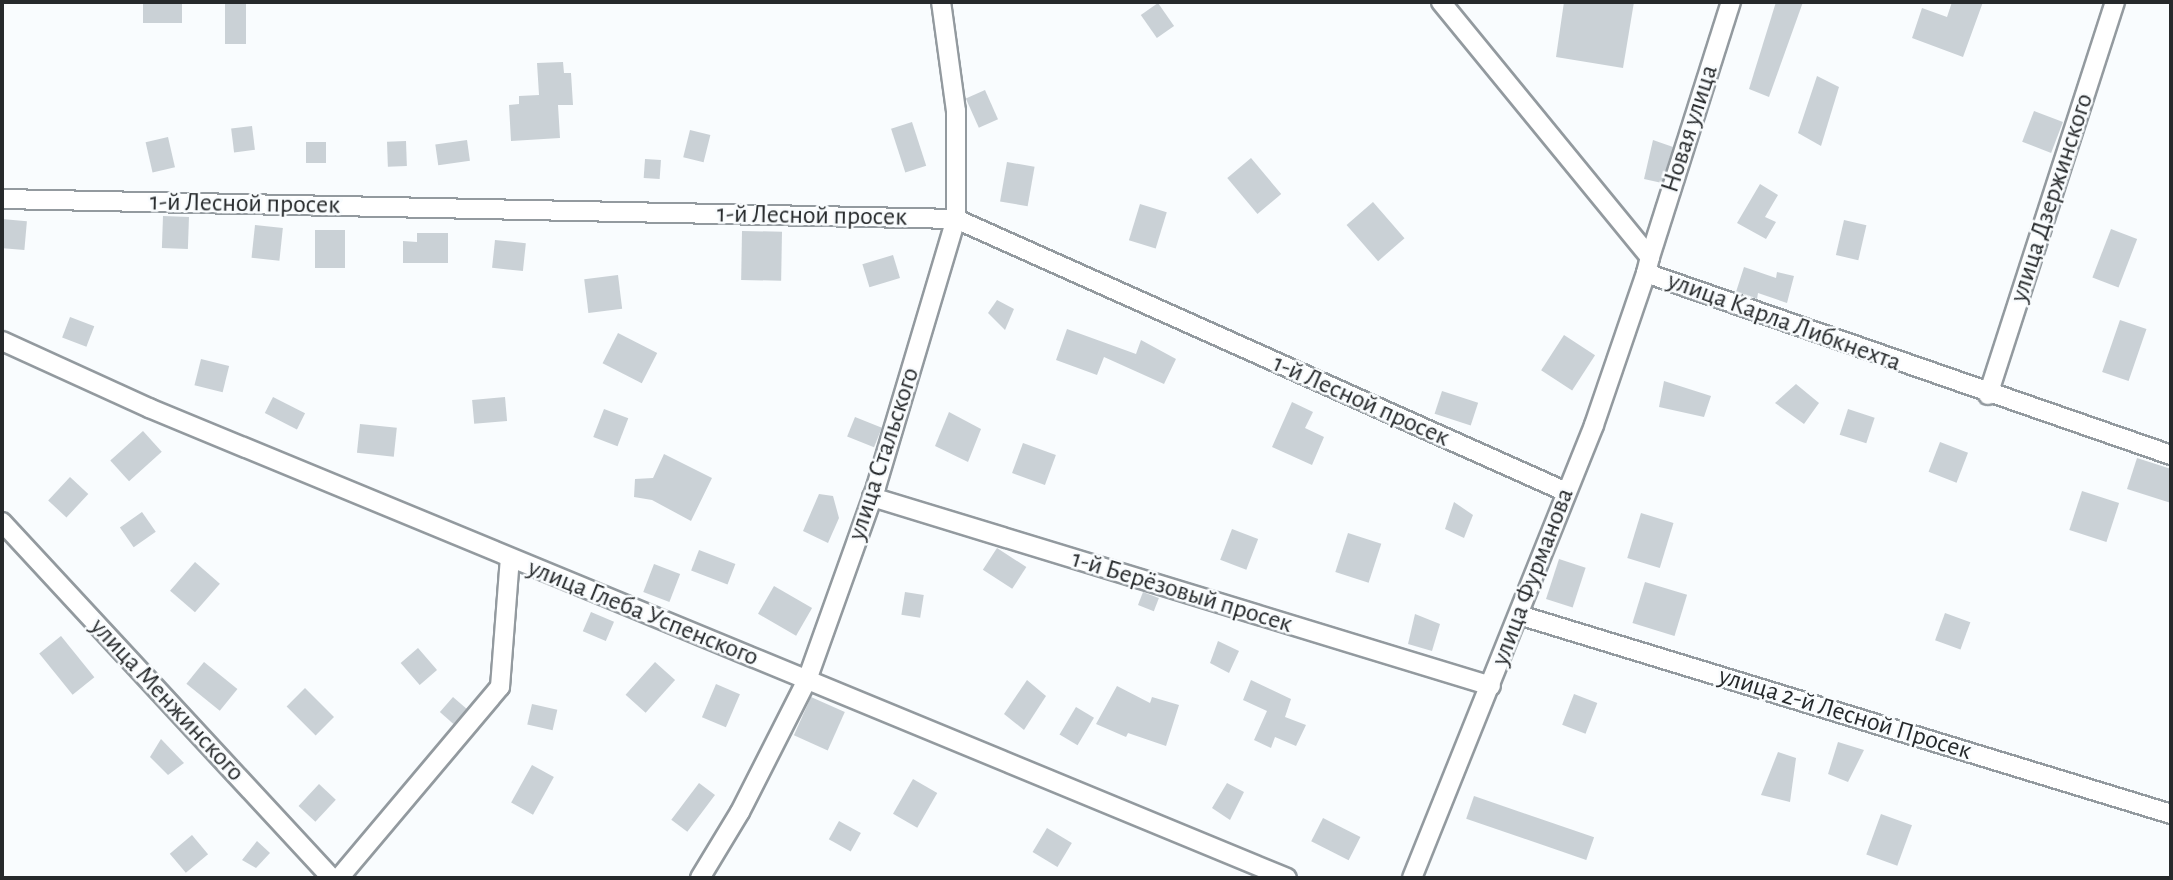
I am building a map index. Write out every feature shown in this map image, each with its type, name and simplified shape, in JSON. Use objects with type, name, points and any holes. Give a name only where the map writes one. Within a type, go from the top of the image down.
[{"type":"street","name":"улица Стальского","points":[[700,878],[740,812],[807,680],[872,497],[956,219],[956,111],[941,2]]},
{"type":"street","name":"улица Карла Либкнехта","points":[[1441,2],[1648,265],[1988,395],[2171,455]]},
{"type":"street","name":"Новая улица","points":[[1648,265],[1731,2]]},
{"type":"street","name":"улица Дзержинского","points":[[1988,395],[2115,2]]},
{"type":"street","name":"1-й Лесной просек","points":[[2,199],[956,219],[1564,491]]},
{"type":"street","name":"улица Фурманова","points":[[1412,878],[1519,615],[1564,491],[1594,425],[1648,265]]},
{"type":"street","name":"улица Глеба Успенского","points":[[2,341],[149,408],[1287,878]]},
{"type":"street","name":"1-й Берёзовый просек","points":[[872,497],[1491,686]]},
{"type":"street","name":"улица Менжинского","points":[[2,522],[332,878]]},
{"type":"street","points":[[340,878],[500,687],[510,558]]},
{"type":"street","name":"улица 2-й Лесной Просек","points":[[1519,615],[2171,814]]},
{"type":"building","points":[[143,2],[182,2],[182,23],[143,23]]},
{"type":"building","points":[[225,2],[246,2],[246,44],[225,44]]},
{"type":"building","points":[[1564,2],[1634,2],[1623,68],[1556,57]]},
{"type":"building","points":[[1776,2],[1803,2],[1769,97],[1749,89]]},
{"type":"building","points":[[1952,2],[1983,2],[1963,57],[1912,38],[1922,8],[1947,17]]},
{"type":"building","points":[[1158,3],[1174,26],[1157,38],[1141,15]]},
{"type":"building","points":[[563,62],[564,73],[571,73],[573,105],[558,105],[560,138],[511,141],[509,105],[519,104],[519,96],[539,95],[537,63]]},
{"type":"building","points":[[1817,76],[1839,87],[1821,146],[1798,133]]},
{"type":"building","points":[[985,90],[998,119],[979,128],[966,99]]},
{"type":"building","points":[[2034,111],[2063,122],[2051,153],[2022,142]]},
{"type":"building","points":[[912,122],[926,166],[905,173],[891,129]]},
{"type":"building","points":[[252,126],[255,150],[234,152],[231,129]]},
{"type":"building","points":[[690,130],[710,135],[704,162],[683,157]]},
{"type":"building","points":[[168,137],[175,167],[153,172],[146,142]]},
{"type":"building","points":[[467,140],[470,161],[438,165],[435,144]]},
{"type":"building","points":[[1653,140],[1673,147],[1662,183],[1644,179]]},
{"type":"building","points":[[406,141],[407,166],[388,167],[387,142]]},
{"type":"building","points":[[306,142],[326,142],[326,163],[306,163]]},
{"type":"building","points":[[1251,158],[1281,194],[1257,214],[1227,178]]},
{"type":"building","points":[[645,159],[661,160],[660,179],[644,178]]},
{"type":"building","points":[[1007,162],[1035,167],[1028,206],[1000,201]]},
{"type":"building","points":[[1760,184],[1778,195],[1765,217],[1776,222],[1766,239],[1737,223]]},
{"type":"building","points":[[1373,202],[1404,238],[1378,261],[1347,225]]},
{"type":"building","points":[[1140,204],[1167,212],[1156,249],[1129,240]]},
{"type":"building","points":[[163,216],[189,217],[188,249],[162,248]]},
{"type":"building","points":[[2,219],[27,221],[24,250],[2,248]]},
{"type":"building","points":[[1844,220],[1866,225],[1858,260],[1836,255]]},
{"type":"building","points":[[255,225],[283,228],[279,261],[252,258]]},
{"type":"building","points":[[2111,229],[2137,239],[2119,288],[2092,278]]},
{"type":"building","points":[[315,230],[345,230],[345,268],[315,268]]},
{"type":"building","points":[[742,231],[782,232],[781,281],[741,280]]},
{"type":"building","points":[[417,233],[448,233],[448,263],[403,263],[403,241],[417,242]]},
{"type":"building","points":[[495,240],[526,243],[523,271],[492,268]]},
{"type":"building","points":[[893,255],[900,278],[869,287],[862,264]]},
{"type":"building","points":[[1744,267],[1776,278],[1777,272],[1794,276],[1787,303],[1758,293],[1757,299],[1736,292]]},
{"type":"building","points":[[618,275],[622,309],[588,313],[584,279]]},
{"type":"building","points":[[997,300],[1014,309],[1005,330],[988,313]]},
{"type":"building","points":[[70,317],[94,326],[86,347],[62,338]]},
{"type":"building","points":[[2120,320],[2146,329],[2129,381],[2102,372]]},
{"type":"building","points":[[1067,329],[1136,354],[1141,340],[1176,359],[1164,384],[1104,357],[1097,375],[1056,360]]},
{"type":"building","points":[[618,333],[657,353],[642,383],[603,363]]},
{"type":"building","points":[[1564,335],[1595,355],[1572,390],[1541,370]]},
{"type":"building","points":[[201,359],[229,366],[223,392],[194,385]]},
{"type":"building","points":[[1664,381],[1711,396],[1704,417],[1659,407]]},
{"type":"building","points":[[1796,384],[1819,403],[1804,424],[1775,403]]},
{"type":"building","points":[[1442,391],[1478,403],[1471,426],[1435,414]]},
{"type":"building","points":[[273,397],[305,413],[297,429],[265,413]]},
{"type":"building","points":[[505,397],[507,421],[474,424],[472,400]]},
{"type":"building","points":[[1292,402],[1313,412],[1305,428],[1324,437],[1312,465],[1272,447]]},
{"type":"building","points":[[604,409],[628,418],[618,446],[593,437]]},
{"type":"building","points":[[1848,409],[1875,418],[1866,443],[1840,435]]},
{"type":"building","points":[[949,412],[981,429],[968,462],[935,446]]},
{"type":"building","points":[[855,417],[882,428],[874,447],[847,436]]},
{"type":"building","points":[[360,424],[397,428],[394,457],[357,453]]},
{"type":"building","points":[[143,431],[162,452],[129,481],[110,460]]},
{"type":"building","points":[[1940,442],[1968,453],[1957,483],[1929,472]]},
{"type":"building","points":[[1023,443],[1056,455],[1045,485],[1012,473]]},
{"type":"building","points":[[664,454],[712,478],[691,521],[652,500],[634,497],[635,479],[653,478]]},
{"type":"building","points":[[2137,458],[2171,469],[2171,503],[2127,489]]},
{"type":"building","points":[[70,477],[88,494],[66,517],[48,500]]},
{"type":"building","points":[[2082,491],[2119,503],[2106,542],[2069,530]]},
{"type":"building","points":[[819,494],[833,496],[839,518],[828,543],[803,531]]},
{"type":"building","points":[[1454,502],[1473,515],[1464,538],[1445,529]]},
{"type":"building","points":[[142,512],[156,532],[134,547],[120,527]]},
{"type":"building","points":[[1641,513],[1674,523],[1660,568],[1627,558]]},
{"type":"building","points":[[1232,529],[1258,539],[1246,570],[1220,560]]},
{"type":"building","points":[[1348,533],[1381,544],[1369,583],[1335,572]]},
{"type":"building","points":[[997,548],[1026,567],[1012,589],[983,570]]},
{"type":"building","points":[[699,550],[735,564],[728,585],[691,571]]},
{"type":"building","points":[[1559,559],[1586,568],[1573,608],[1546,599]]},
{"type":"building","points":[[195,562],[220,584],[195,612],[170,591]]},
{"type":"building","points":[[654,564],[680,574],[669,602],[643,592]]},
{"type":"building","points":[[1645,582],[1687,595],[1675,636],[1632,623]]},
{"type":"building","points":[[774,586],[812,608],[796,636],[758,614]]},
{"type":"building","points":[[905,592],[924,595],[920,618],[901,615]]},
{"type":"building","points":[[1143,592],[1159,598],[1154,611],[1138,605]]},
{"type":"building","points":[[591,612],[614,622],[606,641],[583,631]]},
{"type":"building","points":[[1945,613],[1970,622],[1960,649],[1935,640]]},
{"type":"building","points":[[1415,614],[1440,624],[1432,651],[1408,644]]},
{"type":"building","points":[[61,636],[94,677],[73,695],[39,654]]},
{"type":"building","points":[[1218,641],[1239,651],[1229,673],[1210,663]]},
{"type":"building","points":[[418,648],[437,670],[420,685],[401,663]]},
{"type":"building","points":[[204,662],[237,689],[220,711],[186,684]]},
{"type":"building","points":[[655,662],[675,680],[646,713],[626,695]]},
{"type":"building","points":[[1027,680],[1046,696],[1024,730],[1004,714]]},
{"type":"building","points":[[1251,680],[1291,699],[1285,717],[1306,725],[1296,746],[1275,737],[1271,748],[1254,740],[1267,711],[1243,700]]},
{"type":"building","points":[[716,684],[740,694],[726,727],[702,717]]},
{"type":"building","points":[[1117,686],[1150,703],[1152,697],[1179,705],[1166,746],[1128,733],[1126,737],[1096,724]]},
{"type":"building","points":[[305,688],[334,717],[316,735],[287,706]]},
{"type":"building","points":[[1574,694],[1597,703],[1586,734],[1562,725]]},
{"type":"building","points":[[453,697],[467,709],[453,724],[440,712]]},
{"type":"building","points":[[811,697],[845,712],[828,750],[794,735]]},
{"type":"building","points":[[532,704],[557,710],[553,730],[527,724]]},
{"type":"building","points":[[1076,707],[1094,718],[1078,745],[1060,734]]},
{"type":"building","points":[[161,739],[184,763],[168,775],[150,757]]},
{"type":"building","points":[[1838,742],[1864,750],[1848,782],[1828,774]]},
{"type":"building","points":[[1778,752],[1796,758],[1790,802],[1761,795]]},
{"type":"building","points":[[532,765],[554,777],[533,815],[511,803]]},
{"type":"building","points":[[913,779],[937,793],[917,828],[893,814]]},
{"type":"building","points":[[699,783],[715,795],[687,832],[671,820]]},
{"type":"building","points":[[1227,783],[1244,792],[1230,820],[1212,808]]},
{"type":"building","points":[[319,784],[336,800],[315,822],[299,806]]},
{"type":"building","points":[[1474,796],[1594,837],[1586,860],[1466,819]]},
{"type":"building","points":[[1881,814],[1912,825],[1897,866],[1866,854]]},
{"type":"building","points":[[1323,818],[1360,837],[1349,860],[1311,841]]},
{"type":"building","points":[[839,821],[861,833],[851,851],[829,839]]},
{"type":"building","points":[[1047,828],[1072,843],[1057,867],[1033,852]]},
{"type":"building","points":[[192,835],[208,854],[186,873],[170,854]]},
{"type":"building","points":[[257,841],[270,853],[256,868],[242,860]]}]
